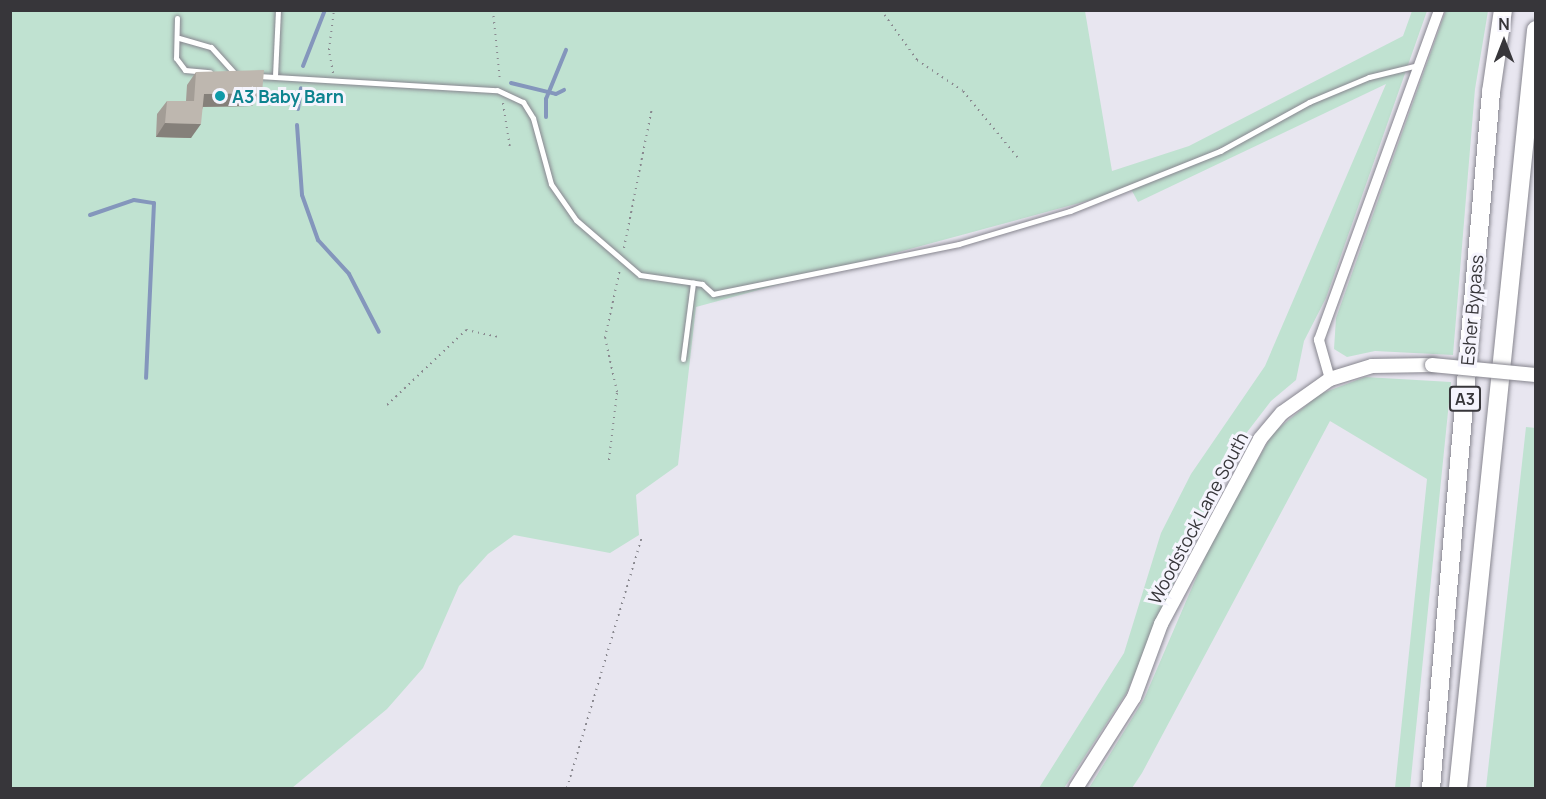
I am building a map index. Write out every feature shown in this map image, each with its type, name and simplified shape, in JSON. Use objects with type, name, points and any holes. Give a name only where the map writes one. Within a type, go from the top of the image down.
[{"type":"highway","name":"Esher Bypass","points":[[1431,789],[1491,92],[1503,10]]},
{"type":"highway","name":"Esher Bypass","points":[[1458,789],[1536,30]]},
{"type":"street","points":[[1330,379],[1319,340],[1421,65],[1439,10]]},
{"type":"street","name":"Woodstock Lane South","points":[[1076,789],[1134,698],[1161,624],[1242,466],[1282,413],[1330,379],[1372,366],[1432,365],[1536,375]]},
{"type":"lane","points":[[275,76],[278,10]]},
{"type":"lane","points":[[177,18],[179,38],[177,58],[185,70],[215,73]]},
{"type":"lane","points":[[179,38],[211,47],[236,75]]},
{"type":"lane","points":[[226,74],[334,78],[496,90],[523,102],[533,118],[551,184],[576,220],[621,263],[640,275],[693,283],[722,294],[958,244],[1070,211],[1210,156],[1309,102],[1369,77],[1421,65]]},
{"type":"lane","points":[[683,359],[693,283]]},
{"type":"path","points":[[334,10],[328,50],[334,78]]},
{"type":"path","points":[[493,10],[510,148]]},
{"type":"path","points":[[881,10],[917,60],[963,91],[1018,158]]},
{"type":"path","points":[[609,460],[617,392],[605,338],[652,108]]},
{"type":"path","points":[[387,405],[466,330],[498,337]]},
{"type":"path","points":[[567,789],[642,537]]},
{"type":"green space","points":[[1446,10],[1488,11],[1475,89],[1453,355],[1375,351],[1347,357],[1334,349],[1336,318]]},
{"type":"green space","points":[[10,11],[1085,11],[1112,171],[1189,146],[1403,36],[1412,11],[1427,11],[1326,298],[1304,341],[1296,380],[1271,401],[1228,457],[1127,692],[1064,788],[1039,788],[1124,653],[1161,533],[1191,474],[1265,366],[1386,84],[1138,202],[1131,189],[696,307],[678,465],[636,495],[639,535],[610,553],[514,535],[488,554],[459,586],[423,668],[387,709],[292,788],[11,788]]},
{"type":"green space","points":[[1365,377],[1451,382],[1410,788],[1395,788],[1427,479],[1330,421],[1142,773],[1132,788],[1089,788],[1144,699],[1215,534],[1273,433],[1320,394]]},
{"type":"green space","points":[[1526,427],[1536,428],[1535,788],[1486,788]]},
{"type":"building","points":[[264,70],[262,93],[204,94],[201,124],[165,123],[167,101],[194,101],[196,72]]},
{"type":"waterway","points":[[303,66],[325,10]]},
{"type":"waterway","points":[[546,117],[546,99],[566,50]]},
{"type":"waterway","points":[[511,83],[556,94],[564,90]]},
{"type":"waterway","points":[[298,109],[301,88]]},
{"type":"waterway","points":[[297,125],[302,195],[318,240],[349,274],[379,332]]},
{"type":"waterway","points":[[90,215],[134,200],[154,203],[146,378]]},
{"type":"place","name":"A3 Baby Barn","points":[[220,96]]}]
